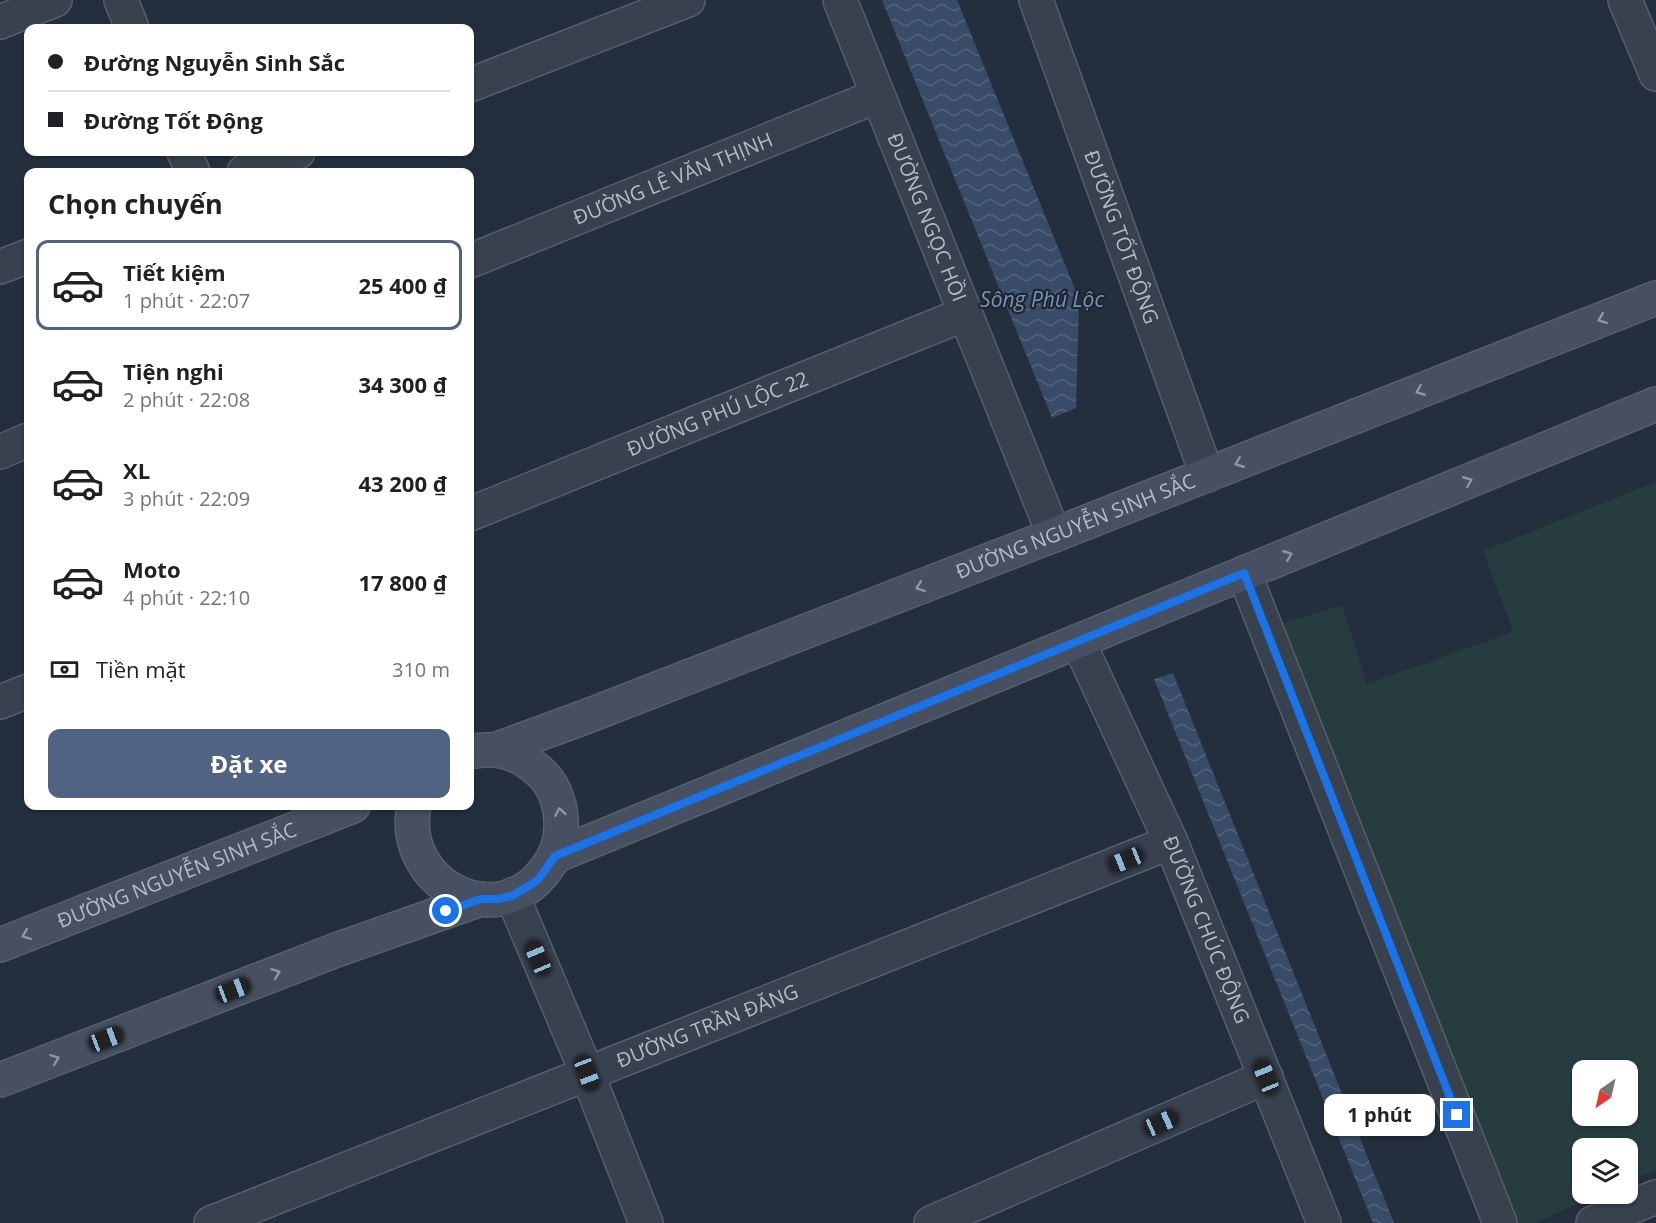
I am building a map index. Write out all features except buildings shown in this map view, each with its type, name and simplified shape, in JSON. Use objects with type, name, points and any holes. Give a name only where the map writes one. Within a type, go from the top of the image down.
[{"type":"main road","name":"ĐƯỜNG NGUYỄN SINH SẮC","points":[[482,751],[585,717],[1656,298]]},
{"type":"main road","points":[[555,856],[1656,404]]},
{"type":"main road","points":[[0,1080],[339,949],[496,897],[538,880],[555,856],[561,837],[562,817],[557,797],[547,779],[533,765],[515,754],[482,751]]},
{"type":"main road","name":"ĐƯỜNG NGUYỄN SINH SẮC","points":[[0,945],[343,810]]},
{"type":"main road","points":[[413,810],[411,821],[414,844],[424,865],[439,882],[459,894],[496,897]]},
{"type":"street","points":[[0,22],[55,0]]},
{"type":"street","points":[[121,0],[130,24]]},
{"type":"street","points":[[474,83],[688,0]]},
{"type":"street","name":"ĐƯỜNG NGỌC HỒI","points":[[840,0],[1054,535]]},
{"type":"street","name":"ĐƯỜNG TỐT ĐỘNG","points":[[1036,0],[1207,475]]},
{"type":"street","points":[[1625,0],[1656,74]]},
{"type":"street","name":"ĐƯỜNG LÊ VĂN THỊNH","points":[[474,259],[877,96]]},
{"type":"street","points":[[255,168],[287,156]]},
{"type":"street","points":[[0,267],[24,258]]},
{"type":"street","name":"ĐƯỜNG PHÚ LỘC 22","points":[[474,512],[965,314]]},
{"type":"street","points":[[0,452],[24,442]]},
{"type":"street","points":[[1244,573],[1500,1223]]},
{"type":"street","name":"ĐƯỜNG CHÚC ĐỘNG","points":[[1078,641],[1171,842],[1324,1223]]},
{"type":"street","points":[[0,702],[24,693]]},
{"type":"street","name":"ĐƯỜNG TRẦN ĐĂNG","points":[[211,1223],[1171,842]]},
{"type":"street","points":[[496,897],[587,1073],[646,1223]]},
{"type":"street","points":[[932,1223],[1266,1077]]},
{"type":"street","points":[[1593,1223],[1656,1197]]},
{"type":"green space","points":[[1656,482],[1656,1169],[1638,1177],[1638,1138],[1572,1138],[1572,1204],[1578,1204],[1535,1223],[1519,1223],[1278,625],[1342,605],[1367,684],[1513,632],[1483,551]]},
{"type":"water","name":"Sông Phú Lộc","points":[[882,0],[957,0],[1079,299],[1076,408],[1052,418]]},
{"type":"water","points":[[1173,673],[1394,1223],[1373,1223],[1154,679]]},
{"type":"route","points":[[446,911],[481,899],[512,896],[538,880],[555,856],[1244,573],[1457,1115]]}]
